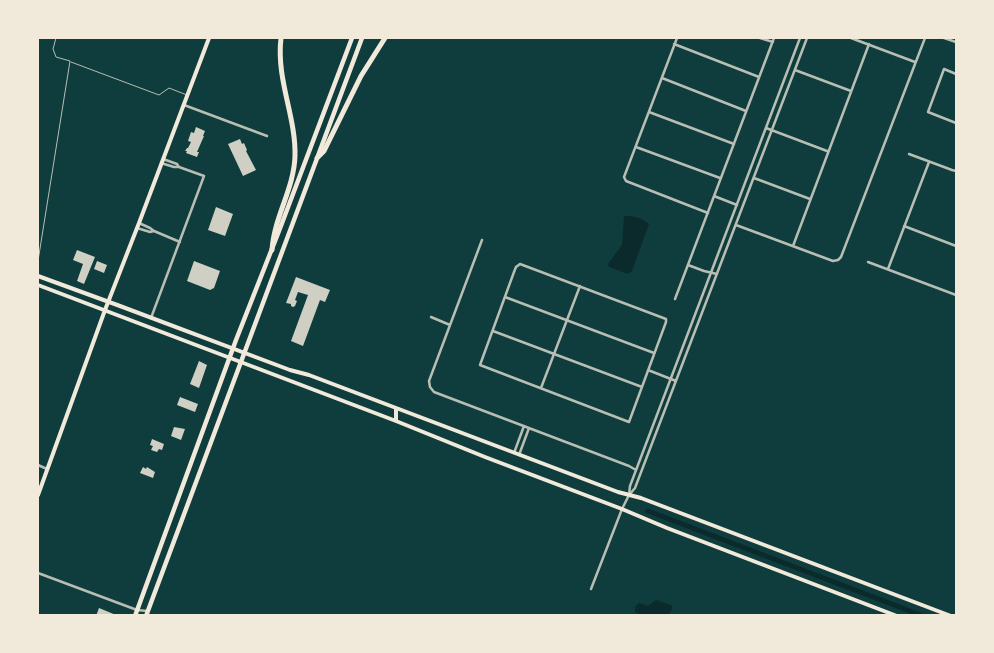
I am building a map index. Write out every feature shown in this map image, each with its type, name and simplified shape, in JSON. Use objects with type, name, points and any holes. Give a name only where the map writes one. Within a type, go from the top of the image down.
[{"type":"highway","points":[[272,250],[273,237],[292,178],[295,156],[281,68],[281,38]]},
{"type":"highway","points":[[136,613],[233,349],[352,38]]},
{"type":"highway","points":[[146,613],[362,38]]},
{"type":"highway","points":[[317,158],[324,151],[361,76],[385,38]]},
{"type":"main road","points":[[38,495],[105,310],[209,38]]},
{"type":"main road","points":[[38,276],[640,498],[951,616]]},
{"type":"main road","points":[[38,285],[396,421],[484,457],[897,616]]},
{"type":"main road","points":[[396,408],[396,421]]},
{"type":"main road","points":[[396,421],[403,410]]},
{"type":"street","points":[[677,38],[624,177],[626,182],[708,213]]},
{"type":"street","points":[[760,38],[773,42]]},
{"type":"street","points":[[675,299],[774,38]]},
{"type":"street","points":[[629,495],[630,486],[800,38]]},
{"type":"street","points":[[591,589],[622,509],[635,488],[807,38]]},
{"type":"street","points":[[851,38],[916,62]]},
{"type":"street","points":[[736,225],[833,261],[842,257],[925,38]]},
{"type":"street","points":[[944,38],[956,42]]},
{"type":"street","points":[[674,44],[760,77]]},
{"type":"street","points":[[793,246],[869,44]]},
{"type":"street","points":[[956,74],[944,69],[928,112],[956,123]]},
{"type":"street","points":[[795,70],[851,91]]},
{"type":"street","points":[[662,78],[747,111]]},
{"type":"street","points":[[184,104],[267,136]]},
{"type":"street","points":[[649,112],[734,144]]},
{"type":"street","points":[[766,128],[828,152]]},
{"type":"street","points":[[636,146],[720,178]]},
{"type":"street","points":[[909,154],[956,170]]},
{"type":"street","points":[[151,318],[204,176],[178,167],[175,163],[162,161]]},
{"type":"street","points":[[888,269],[929,162]]},
{"type":"street","points":[[754,178],[810,199]]},
{"type":"street","points":[[714,196],[737,205]]},
{"type":"street","points":[[138,226],[150,228],[154,232],[180,242]]},
{"type":"street","points":[[904,226],[956,246]]},
{"type":"street","points":[[482,240],[429,382],[432,390],[636,470]]},
{"type":"street","points":[[868,262],[956,295]]},
{"type":"street","points":[[520,264],[580,286],[666,319],[629,422],[480,365],[514,272],[520,264]]},
{"type":"street","points":[[688,265],[717,274]]},
{"type":"street","points":[[541,388],[580,286]]},
{"type":"street","points":[[505,297],[654,353]]},
{"type":"street","points":[[431,317],[450,325]]},
{"type":"street","points":[[493,331],[642,387]]},
{"type":"street","points":[[648,370],[676,381]]},
{"type":"street","points":[[517,454],[524,426]]},
{"type":"street","points":[[517,454],[529,428]]},
{"type":"street","points":[[38,465],[47,469]]},
{"type":"street","points":[[38,573],[136,613],[146,613]]},
{"type":"lane","points":[[56,38],[53,49],[56,57],[159,96],[169,88],[187,95]]},
{"type":"lane","points":[[38,261],[70,62]]},
{"type":"water","points":[[624,216],[644,220],[649,224],[632,271],[628,274],[609,267],[608,264],[622,245]]},
{"type":"water","points":[[656,600],[671,605],[673,608],[668,615],[642,615],[635,612],[635,607],[639,603],[648,606]]},
{"type":"building","points":[[196,127],[205,131],[197,157],[185,151],[191,142],[188,141],[191,132],[194,133]]},
{"type":"building","points":[[240,139],[242,144],[244,143],[256,170],[243,176],[228,144]]},
{"type":"building","points":[[216,207],[233,214],[225,236],[208,230]]},
{"type":"building","points":[[77,250],[95,257],[84,284],[77,281],[83,264],[73,260]]},
{"type":"building","points":[[97,261],[107,265],[104,273],[94,269]]},
{"type":"building","points":[[194,261],[220,271],[214,288],[210,290],[187,281]]},
{"type":"building","points":[[296,277],[330,290],[325,302],[320,300],[303,346],[291,341],[308,295],[298,292],[295,306],[293,307],[291,304],[286,303]]},
{"type":"building","points":[[199,361],[207,365],[199,388],[190,384]]},
{"type":"building","points":[[180,397],[198,404],[195,412],[177,405]]},
{"type":"building","points":[[174,427],[185,429],[181,440],[171,436]]},
{"type":"building","points":[[152,439],[164,444],[162,450],[159,449],[157,452],[151,450],[153,446],[150,445]]},
{"type":"building","points":[[143,467],[146,469],[147,467],[155,472],[153,478],[140,473]]},
{"type":"building","points":[[99,608],[116,615],[116,616],[96,616]]},
{"type":"waterway","points":[[648,511],[923,616]]}]
